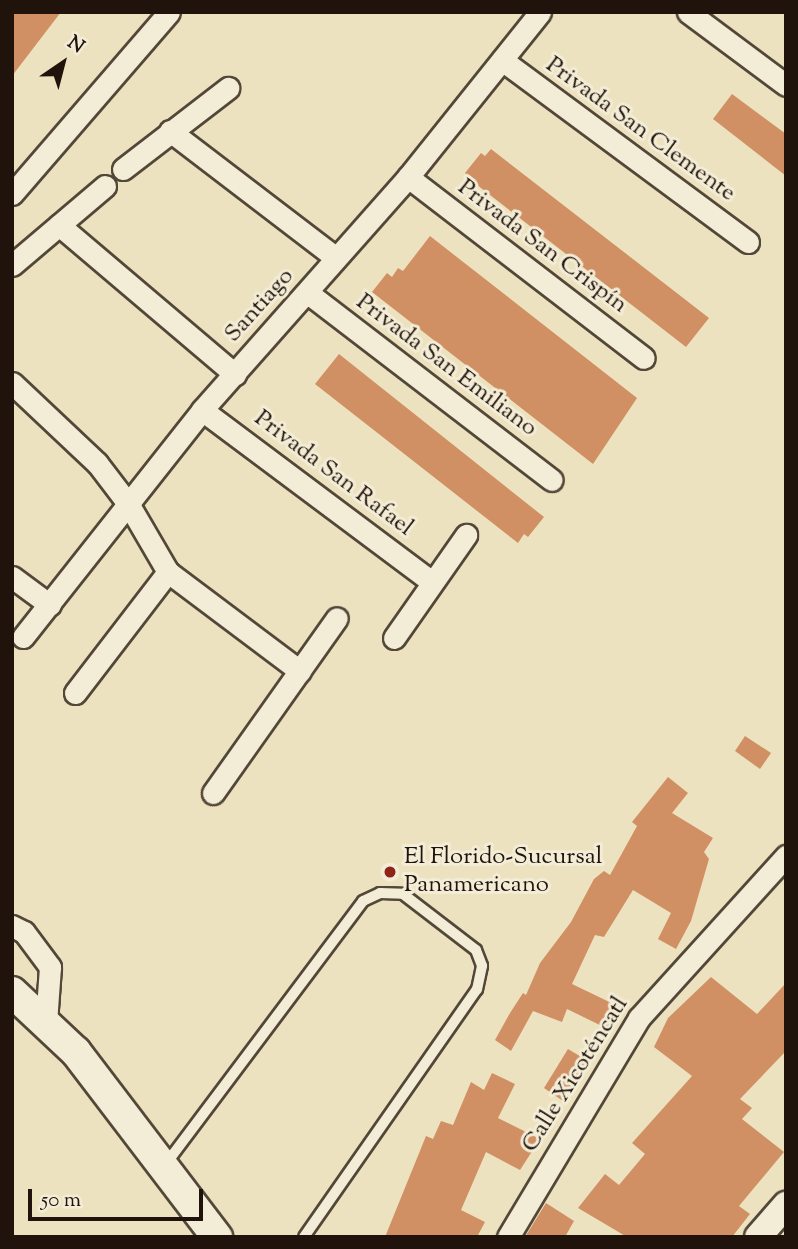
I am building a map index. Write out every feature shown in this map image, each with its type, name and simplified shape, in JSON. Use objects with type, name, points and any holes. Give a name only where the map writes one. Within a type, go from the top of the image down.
[{"type":"main road","points":[[12,992],[76,1052],[217,1237]]},
{"type":"street","points":[[12,194],[169,12]]},
{"type":"street","name":"Santiago","points":[[23,636],[202,410],[408,177],[540,12]]},
{"type":"street","points":[[688,12],[786,85]]},
{"type":"street","name":"Privada San Clemente","points":[[502,60],[748,242]]},
{"type":"street","points":[[123,169],[228,88]]},
{"type":"street","points":[[170,131],[337,258]]},
{"type":"street","name":"Privada San Crispín","points":[[408,177],[644,358]]},
{"type":"street","points":[[12,265],[105,186]]},
{"type":"street","points":[[59,225],[235,374]]},
{"type":"street","name":"Privada San Emiliano","points":[[308,293],[552,481]]},
{"type":"street","points":[[12,383],[97,463],[129,505],[168,572],[300,671]]},
{"type":"street","name":"Privada San Rafael","points":[[202,410],[432,582]]},
{"type":"street","points":[[394,638],[466,535]]},
{"type":"street","points":[[75,693],[168,572]]},
{"type":"street","points":[[12,577],[50,605]]},
{"type":"street","points":[[213,793],[337,618]]},
{"type":"street","name":"Calle Xicoténcatl","points":[[508,1237],[639,1018],[786,856]]},
{"type":"street","points":[[12,926],[24,932],[50,967],[46,1023]]},
{"type":"street","points":[[758,1237],[786,1205]]},
{"type":"lane","points":[[164,1167],[363,901],[380,892],[403,894],[476,950],[482,966],[477,989],[304,1237]]},
{"type":"building","points":[[12,12],[61,12],[12,76]]},
{"type":"building","points":[[732,94],[786,134],[786,176],[713,119]]},
{"type":"building","points":[[491,149],[709,318],[686,347],[472,181],[465,173],[481,153],[485,156]]},
{"type":"building","points":[[430,236],[637,398],[593,464],[372,292],[387,273],[392,277],[398,268],[403,271]]},
{"type":"building","points":[[339,354],[544,517],[528,537],[524,534],[518,543],[315,384]]},
{"type":"building","points":[[745,736],[771,753],[760,769],[735,751]]},
{"type":"building","points":[[668,777],[688,793],[672,813],[713,838],[704,852],[709,859],[691,921],[676,949],[658,939],[671,913],[633,890],[604,937],[595,935],[572,984],[624,1009],[610,1030],[567,1009],[562,1022],[533,1011],[511,1051],[495,1040],[510,1013],[523,993],[526,995],[540,963],[571,922],[594,879],[604,871],[610,875],[637,826],[632,822]]},
{"type":"building","points":[[711,977],[757,1014],[786,983],[786,1051],[740,1099],[752,1108],[742,1119],[784,1152],[739,1206],[750,1214],[732,1237],[627,1237],[578,1208],[605,1174],[619,1185],[645,1154],[632,1143],[692,1076],[654,1047],[668,1018]]},
{"type":"building","points":[[568,1049],[588,1061],[563,1101],[544,1088]]},
{"type":"building","points":[[492,1073],[515,1084],[498,1118],[540,1139],[520,1170],[486,1152],[461,1210],[485,1222],[477,1237],[385,1237],[426,1136],[433,1139],[441,1121],[453,1125],[471,1082],[484,1090]]},
{"type":"building","points":[[546,1203],[574,1221],[565,1237],[525,1237]]},
{"type":"place","name":"El Florido-Sucursal Panamericano","points":[[390,872]]}]
